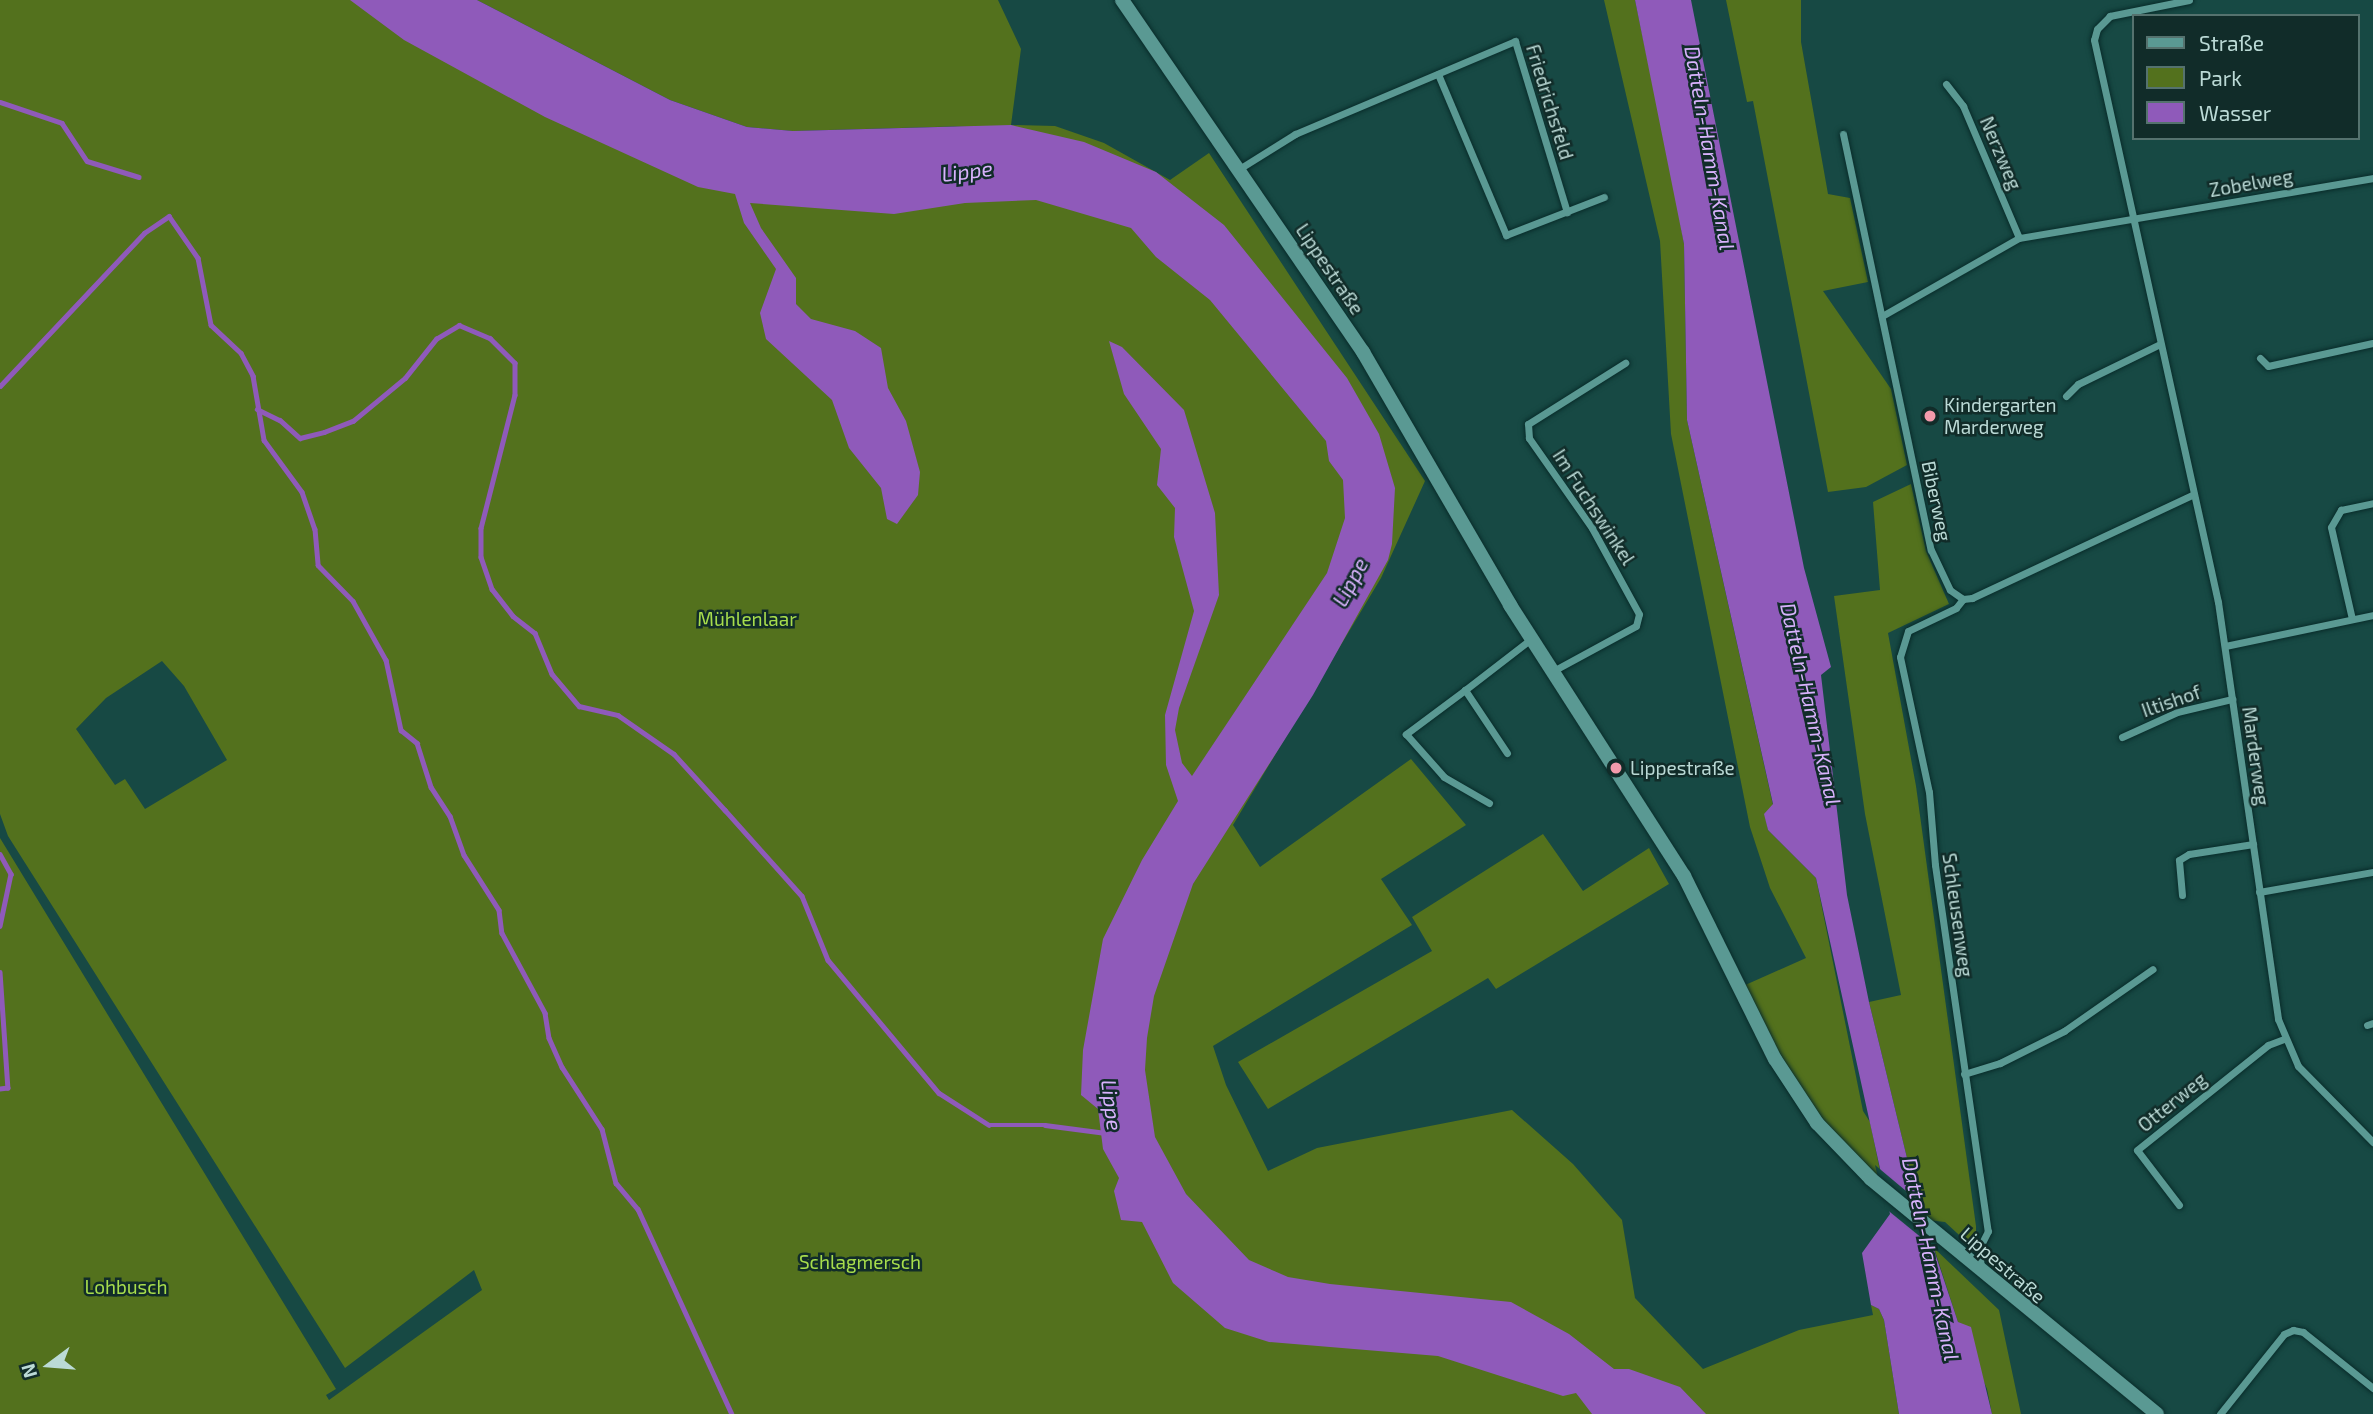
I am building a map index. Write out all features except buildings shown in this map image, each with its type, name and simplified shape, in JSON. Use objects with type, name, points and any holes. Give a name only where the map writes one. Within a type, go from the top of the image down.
[{"type":"main road","name":"Lippestraße","points":[[1122,0],[1363,352],[1531,639],[1684,876],[1775,1059],[1829,1139],[1871,1179],[2157,1414]]},
{"type":"street","name":"Marderweg","points":[[2189,0],[2117,13],[2096,29],[2096,49],[2225,646],[2259,892],[2284,1039],[2313,1084],[2373,1142]]},
{"type":"street","name":"Friedrichsfeld","points":[[1239,169],[1295,134],[1516,41],[1567,212]]},
{"type":"street","points":[[1438,74],[1506,235],[1604,197]]},
{"type":"street","name":"Nerzweg","points":[[1946,84],[1964,106],[2020,238]]},
{"type":"street","name":"Biberweg","points":[[1843,134],[1931,550],[1950,590],[1963,599]]},
{"type":"street","name":"Zobelweg","points":[[2134,220],[2373,178]]},
{"type":"street","points":[[1882,316],[2020,238],[2134,220]]},
{"type":"street","points":[[2260,358],[2268,366],[2373,343]]},
{"type":"street","points":[[2066,396],[2078,384],[2160,344]]},
{"type":"street","name":"Im Fuchswinkel","points":[[1553,671],[1636,626],[1639,614],[1592,528],[1529,438],[1528,424],[1625,363]]},
{"type":"street","points":[[1963,599],[2194,494]]},
{"type":"street","points":[[2352,619],[2331,527],[2341,510],[2373,503]]},
{"type":"street","name":"Schleusenweg","points":[[1963,599],[1956,608],[1908,631],[1900,657],[1929,792],[1935,865],[1987,1231],[1979,1249],[1981,1269]]},
{"type":"street","points":[[2225,646],[2373,615]]},
{"type":"street","points":[[1489,803],[1444,777],[1406,734],[1531,639]]},
{"type":"street","points":[[1465,690],[1507,753]]},
{"type":"street","name":"Iltishof","points":[[2122,737],[2177,712],[2232,699]]},
{"type":"street","points":[[2182,895],[2179,860],[2189,854],[2252,844]]},
{"type":"street","points":[[2259,892],[2373,872]]},
{"type":"street","points":[[1964,1074],[2000,1063],[2064,1031],[2153,969]]},
{"type":"street","name":"Otterweg","points":[[2179,1205],[2137,1150],[2268,1045],[2284,1039]]},
{"type":"street","points":[[2220,1414],[2284,1334],[2293,1330],[2303,1332],[2373,1388]]},
{"type":"green space","name":"Mühlenlaar","points":[[0,0],[467,0],[619,87],[772,139],[969,126],[793,131],[747,127],[670,100],[477,0],[998,0],[1021,49],[1011,125],[1055,126],[1104,143],[1170,180],[1209,153],[1425,481],[1381,578],[1233,825],[1260,867],[1411,759],[1466,825],[1381,879],[1412,925],[1213,1046],[1226,1085],[1268,1171],[1317,1148],[1512,1110],[1573,1164],[1622,1220],[1635,1298],[1703,1369],[1799,1330],[1873,1315],[1871,1305],[1879,1309],[1884,1320],[1899,1414],[0,1414],[0,838],[336,1389],[326,1395],[329,1400],[482,1290],[474,1270],[345,1368],[8,836],[0,814]],"holes":[[[162,661],[184,686],[227,760],[145,809],[125,779],[115,785],[76,729],[106,698]]]},
{"type":"green space","points":[[1604,0],[1635,0],[1673,181],[1684,244],[1687,420],[1773,805],[1765,815],[1768,830],[1816,878],[1863,1111],[1870,1122],[1883,1185],[1814,1114],[1773,1051],[1743,986],[1806,958],[1770,888],[1750,827],[1671,434],[1660,241]]},
{"type":"green space","points":[[1726,0],[1801,0],[1801,42],[1828,194],[1850,198],[1868,282],[1823,291],[1891,389],[1907,465],[1866,487],[1828,492],[1753,101],[1747,102]]},
{"type":"green space","points":[[1911,484],[1926,551],[1949,604],[1888,633],[1916,786],[1976,1226],[1976,1238],[1970,1245],[1945,1222],[1926,1220],[1917,1199],[1869,1002],[1901,995],[1865,814],[1834,596],[1880,590],[1873,502]]},
{"type":"green space","points":[[1543,834],[1583,891],[1649,848],[1669,884],[1496,989],[1488,978],[1268,1109],[1238,1062],[1432,951],[1412,917]]},
{"type":"green space","points":[[1934,1248],[1999,1310],[2021,1414],[1992,1414],[1987,1389],[1958,1322]]},
{"type":"water","name":"Lippe","points":[[350,0],[477,0],[670,100],[747,127],[793,131],[1011,125],[1084,142],[1156,172],[1224,225],[1347,378],[1379,434],[1395,488],[1392,544],[1388,560],[1313,695],[1193,884],[1154,996],[1147,1038],[1145,1070],[1155,1137],[1186,1194],[1249,1260],[1288,1277],[1330,1284],[1511,1302],[1569,1334],[1614,1369],[1629,1369],[1680,1387],[1706,1414],[1592,1414],[1576,1393],[1563,1396],[1438,1356],[1269,1342],[1225,1328],[1173,1283],[1142,1222],[1121,1220],[1114,1191],[1119,1178],[1103,1149],[1098,1109],[1081,1095],[1083,1050],[1103,939],[1142,860],[1178,801],[1166,765],[1165,715],[1194,611],[1174,537],[1175,508],[1157,485],[1161,449],[1124,394],[1109,341],[1122,347],[1184,410],[1215,513],[1219,595],[1179,708],[1175,730],[1182,763],[1192,776],[1327,573],[1345,518],[1343,480],[1329,461],[1326,441],[1210,300],[1156,257],[1131,228],[1036,200],[965,203],[894,214],[750,203],[761,228],[796,278],[796,304],[811,319],[855,331],[881,348],[888,388],[906,421],[920,472],[918,495],[897,524],[887,519],[881,488],[849,448],[832,400],[766,339],[760,313],[776,269],[744,223],[735,194],[698,187],[545,117],[404,40]]},
{"type":"water","name":"Datteln-Hamm-Kanal","points":[[1635,0],[1691,0],[1804,568],[1831,667],[1821,675],[1847,895],[1869,1002],[1917,1199],[1958,1322],[1971,1327],[1992,1414],[1899,1414],[1884,1320],[1879,1309],[1871,1305],[1862,1253],[1890,1214],[1816,878],[1768,830],[1764,814],[1773,804],[1687,420],[1684,244]]},
{"type":"pier","points":[[1875,1165],[1924,1206],[1939,1252],[1885,1208]]},
{"type":"waterway","points":[[0,102],[62,123],[87,161],[139,177]]},
{"type":"waterway","points":[[0,386],[144,233],[169,216],[198,258],[211,325],[241,353],[253,376],[264,440],[302,492],[315,529],[318,565],[353,601],[386,660],[401,730],[417,743],[431,787],[450,816],[464,855],[499,910],[502,933],[545,1013],[549,1038],[562,1067],[602,1129],[616,1183],[638,1209],[732,1414]]},
{"type":"waterway","name":"Lippe","points":[[257,409],[280,420],[300,438],[324,432],[353,421],[405,378],[436,339],[459,325],[490,338],[515,363],[515,395],[481,528],[481,557],[492,589],[513,616],[535,633],[552,674],[579,706],[618,715],[674,754],[802,896],[828,960],[939,1093],[989,1125],[1045,1125],[1107,1133]]},
{"type":"waterway","points":[[0,854],[11,874],[0,926]]},
{"type":"waterway","points":[[0,972],[8,1088],[0,1089]]},
{"type":"place","name":"Kindergarten Marderweg","points":[[1930,416]]},
{"type":"place","name":"Lippestraße","points":[[1616,768]]},
{"type":"park label","name":"Schlagmersch","points":[[860,1262]]},
{"type":"park label","name":"Lohbusch","points":[[126,1287]]}]
